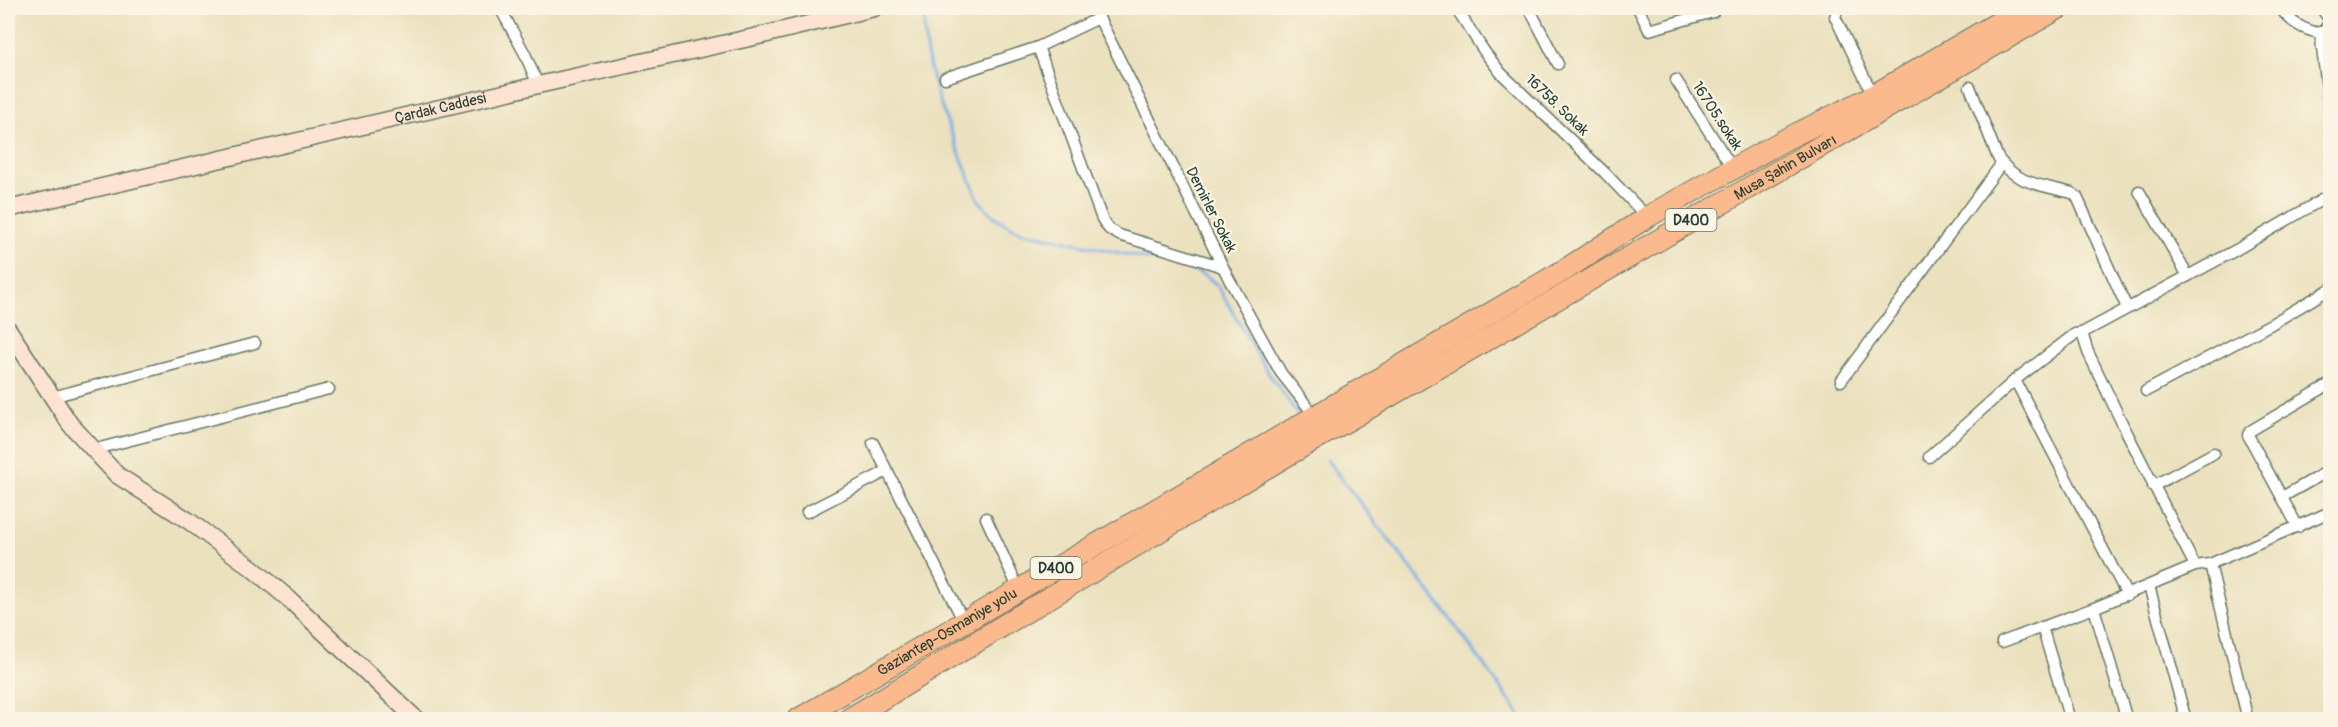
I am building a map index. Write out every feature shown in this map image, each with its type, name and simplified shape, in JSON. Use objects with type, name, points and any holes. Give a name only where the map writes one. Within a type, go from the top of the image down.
[{"type":"highway","name":"Musa Şahin Bulvarı","points":[[1320,425],[1486,342],[2058,8]]},
{"type":"highway","name":"Musa Şahin Bulvarı","points":[[1320,425],[1647,217],[1786,139],[1873,95],[2013,10]]},
{"type":"highway","name":"Gaziantep-Osmaniye yolu","points":[[797,720],[1019,590],[1320,425]]},
{"type":"highway","name":"Gaziantep-Osmaniye yolu","points":[[847,720],[1320,425]]},
{"type":"main road","name":"Çardak Caddesi","points":[[8,209],[874,8]]},
{"type":"main road","points":[[8,329],[70,424],[117,475],[189,521],[252,568],[289,599],[417,720]]},
{"type":"street","points":[[500,8],[525,54],[538,85]]},
{"type":"street","name":"16758. Sokak","points":[[1456,8],[1501,73],[1605,173],[1647,217]]},
{"type":"street","points":[[1529,8],[1558,64]]},
{"type":"street","points":[[1638,8],[1649,30],[1713,12],[1714,8]]},
{"type":"street","points":[[1838,8],[1835,16],[1873,95]]},
{"type":"street","points":[[2280,8],[2287,17],[2305,31],[2320,33],[2331,20],[2321,8]]},
{"type":"street","points":[[945,78],[1038,47],[1098,13]]},
{"type":"street","name":"Demirler Sokak","points":[[1098,13],[1223,267],[1281,373],[1320,425]]},
{"type":"street","points":[[2320,33],[2331,111]]},
{"type":"street","points":[[1038,47],[1102,219],[1109,229],[1133,240],[1223,267]]},
{"type":"street","name":"16705.sokak","points":[[1676,80],[1733,169]]},
{"type":"street","points":[[1970,87],[2002,163],[2022,180],[2044,188],[2069,192],[2081,203],[2127,308]]},
{"type":"street","points":[[1841,381],[2002,163]]},
{"type":"street","points":[[2139,191],[2188,276]]},
{"type":"street","points":[[1929,457],[2015,380],[2075,334],[2082,333],[2188,276],[2331,195]]},
{"type":"street","points":[[2146,391],[2331,289]]},
{"type":"street","points":[[2082,333],[2088,352],[2195,566]]},
{"type":"street","points":[[52,397],[255,343]]},
{"type":"street","points":[[2015,380],[2127,595]]},
{"type":"street","points":[[2298,527],[2248,435],[2250,431],[2331,384]]},
{"type":"street","points":[[92,450],[328,389]]},
{"type":"street","points":[[873,443],[964,622]]},
{"type":"street","points":[[2153,486],[2214,453]]},
{"type":"street","points":[[2282,497],[2331,470]]},
{"type":"street","points":[[807,512],[887,471]]},
{"type":"street","points":[[2002,642],[2094,608],[2195,566],[2210,564],[2331,512]]},
{"type":"street","points":[[986,519],[1019,590]]},
{"type":"street","points":[[2210,564],[2248,720]]},
{"type":"street","points":[[2149,586],[2186,720]]},
{"type":"street","points":[[2094,608],[2127,720]]},
{"type":"street","points":[[2042,627],[2070,720]]},
{"type":"waterway","points":[[924,8],[924,32],[933,81],[978,199],[987,210],[1002,222],[1020,231],[1185,267],[1205,275],[1217,285],[1269,374],[1300,417]]},
{"type":"waterway","points":[[1327,460],[1451,620],[1524,720]]}]
